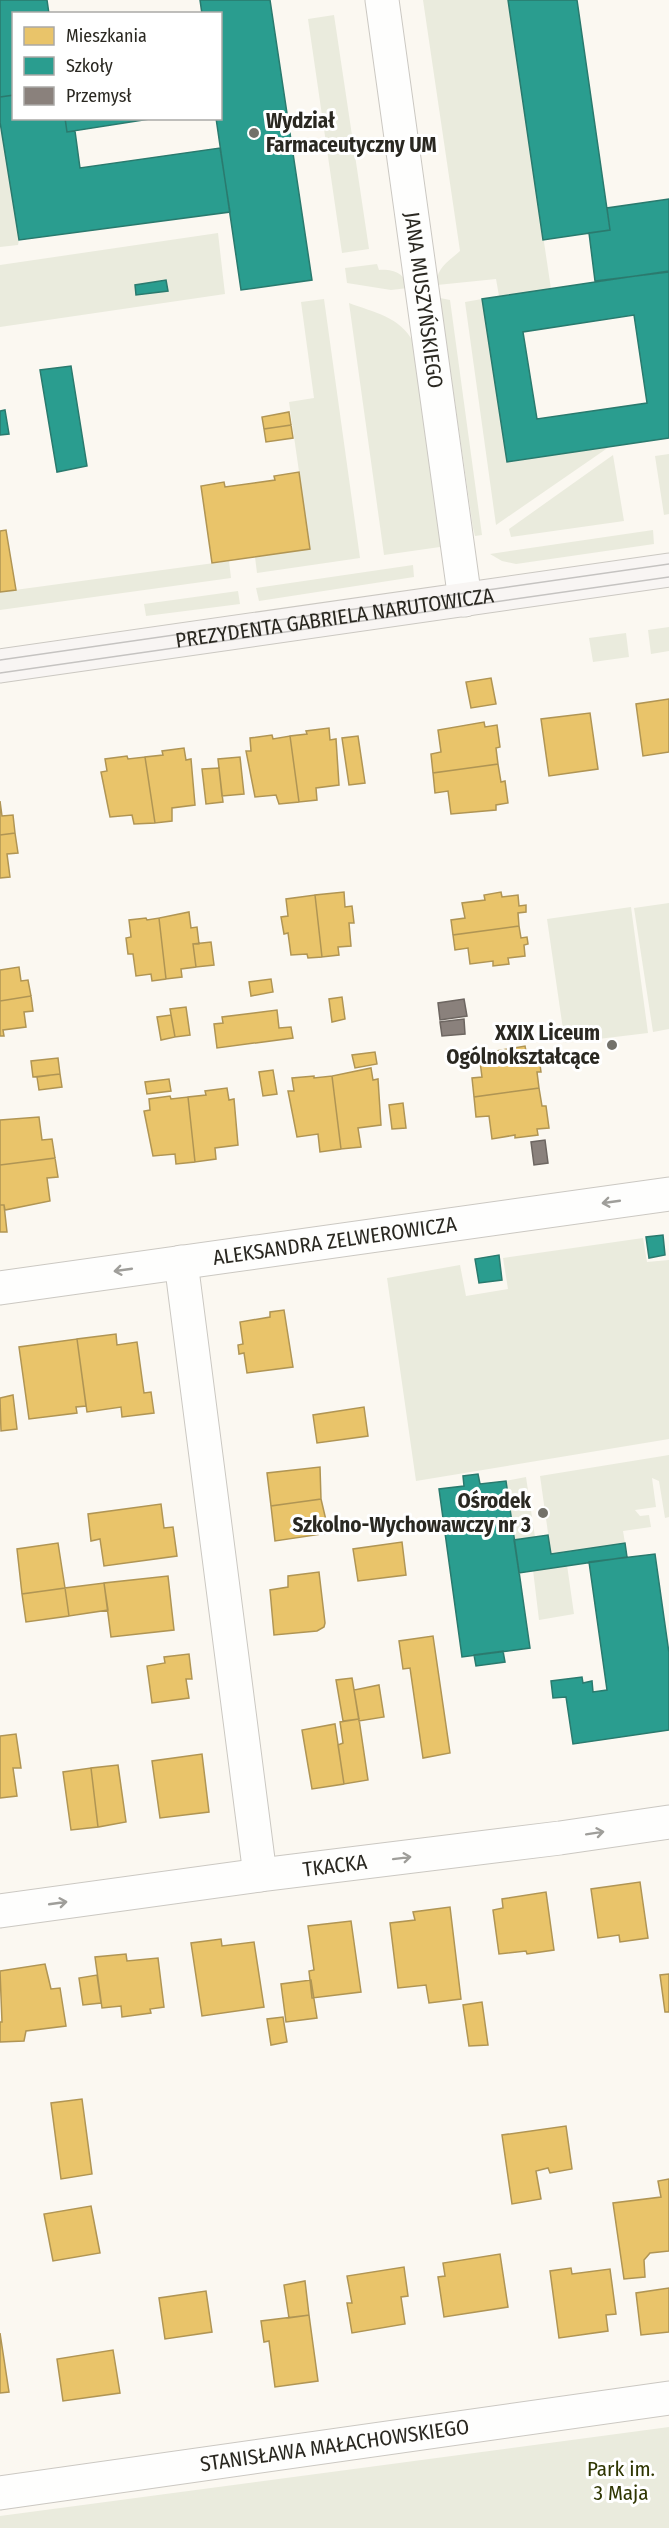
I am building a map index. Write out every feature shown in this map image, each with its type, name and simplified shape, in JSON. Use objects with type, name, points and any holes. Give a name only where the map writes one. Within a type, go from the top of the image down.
[{"type":"street","name":"JANA MUSZYŃSKIEGO","points":[[382,0],[465,600]]},
{"type":"street","name":"PREZYDENTA GABRIELA NARUTOWICZA","points":[[0,666],[669,570]]},
{"type":"street","name":"ALEKSANDRA ZELWEROWICZA","points":[[0,1288],[669,1194]]},
{"type":"street","points":[[181,1262],[260,1875]]},
{"type":"street","name":"TKACKA","points":[[0,1911],[669,1822]]},
{"type":"street","name":"STANISŁAWA MAŁACHOWSKIEGO","points":[[0,2493],[669,2397]]},
{"type":"green space","points":[[423,0],[508,0],[551,289],[499,296],[496,279],[437,285],[440,270],[460,251]]},
{"type":"green space","points":[[334,15],[369,249],[342,253],[308,19]]},
{"type":"green space","points":[[0,122],[19,240],[18,245],[0,247]]},
{"type":"green space","points":[[218,233],[225,294],[0,327],[0,265]]},
{"type":"green space","points":[[377,264],[379,270],[394,271],[401,275],[408,288],[391,290],[347,283],[345,268]]},
{"type":"green space","points":[[440,298],[450,300],[482,535],[475,536],[473,528]]},
{"type":"green space","points":[[324,299],[360,558],[257,573],[255,557],[310,548],[289,402],[314,398],[301,302]]},
{"type":"green space","points":[[482,299],[507,462],[609,447],[496,525],[465,302]]},
{"type":"green space","points":[[349,303],[386,316],[401,327],[413,342],[441,534],[440,547],[384,555]]},
{"type":"green space","points":[[669,454],[669,514],[664,515],[655,456]]},
{"type":"green space","points":[[613,455],[624,521],[511,537],[509,529]]},
{"type":"green space","points":[[653,530],[654,544],[516,564],[502,561],[490,554]]},
{"type":"green space","points":[[229,561],[231,578],[0,610],[0,592]]},
{"type":"green space","points":[[413,565],[414,577],[259,601],[256,588]]},
{"type":"green space","points":[[238,591],[240,604],[146,616],[144,604]]},
{"type":"green space","points":[[669,627],[669,651],[651,654],[648,630]]},
{"type":"green space","points":[[626,633],[629,657],[593,662],[589,638]]},
{"type":"green space","points":[[669,903],[669,1029],[653,1032],[634,908]]},
{"type":"green space","points":[[631,907],[648,1033],[565,1043],[547,919]]},
{"type":"green space","points":[[643,1238],[647,1262],[669,1260],[669,1439],[416,1481],[387,1278],[460,1265],[466,1296],[508,1289],[503,1258]]},
{"type":"green space","points":[[669,1455],[669,1517],[665,1518],[659,1481],[652,1478],[656,1507],[635,1510],[640,1516],[649,1515],[651,1527],[623,1531],[625,1543],[551,1554],[540,1476]]},
{"type":"green space","points":[[526,1477],[535,1537],[514,1540],[506,1481]]},
{"type":"green space","points":[[567,1565],[574,1614],[539,1620],[533,1570]]},
{"type":"green space","name":"Park im. 3 Maja","points":[[669,2427],[669,2528],[0,2528],[0,2516]]},
{"type":"building: Mieszkania","points":[[289,412],[291,425],[264,429],[262,417]]},
{"type":"building: Mieszkania","points":[[291,425],[293,438],[266,442],[264,429]]},
{"type":"building: Mieszkania","points":[[299,472],[310,549],[212,563],[201,486],[224,482],[225,487],[275,480],[274,476]]},
{"type":"building: Mieszkania","points":[[6,530],[16,590],[0,592],[0,531]]},
{"type":"building: Mieszkania","points":[[491,678],[496,704],[471,708],[466,682]]},
{"type":"building: Mieszkania","points":[[669,699],[669,752],[643,756],[636,704]]},
{"type":"building: Mieszkania","points":[[590,713],[598,769],[549,776],[541,719]]},
{"type":"building: Mieszkania","points":[[484,722],[485,727],[497,725],[500,747],[496,748],[498,764],[433,773],[431,754],[441,752],[438,730]]},
{"type":"building: Mieszkania","points":[[329,728],[330,740],[336,739],[339,785],[316,788],[317,800],[299,802],[290,736]]},
{"type":"building: Mieszkania","points":[[272,735],[273,739],[290,736],[299,802],[279,804],[276,795],[255,797],[246,751],[251,751],[250,738]]},
{"type":"building: Mieszkania","points":[[358,736],[365,783],[349,785],[342,738]]},
{"type":"building: Mieszkania","points":[[184,748],[186,760],[191,759],[195,805],[172,808],[172,821],[155,823],[145,757],[163,755],[162,751]]},
{"type":"building: Mieszkania","points":[[127,756],[128,759],[145,757],[155,823],[134,824],[132,815],[110,817],[101,772],[107,771],[105,759]]},
{"type":"building: Mieszkania","points":[[240,757],[244,794],[222,796],[218,759]]},
{"type":"building: Mieszkania","points":[[498,764],[501,782],[505,781],[508,803],[496,805],[496,810],[451,814],[448,791],[435,793],[433,773]]},
{"type":"building: Mieszkania","points":[[219,768],[223,802],[206,804],[202,769]]},
{"type":"building: Mieszkania","points":[[0,801],[2,816],[13,815],[15,833],[0,835]]},
{"type":"building: Mieszkania","points":[[15,833],[18,853],[7,854],[10,877],[0,878],[0,835]]},
{"type":"building: Mieszkania","points":[[344,892],[345,907],[352,906],[354,923],[349,923],[351,946],[338,947],[339,955],[322,957],[315,895]]},
{"type":"building: Mieszkania","points":[[501,892],[502,897],[518,895],[519,906],[526,905],[526,912],[518,913],[519,926],[453,935],[451,920],[465,918],[462,903],[485,900],[484,895]]},
{"type":"building: Mieszkania","points":[[315,895],[322,957],[308,958],[307,954],[291,955],[288,933],[284,934],[281,917],[288,916],[286,899]]},
{"type":"building: Mieszkania","points":[[189,912],[191,928],[197,927],[199,944],[193,944],[196,967],[181,969],[182,977],[166,979],[159,918]]},
{"type":"building: Mieszkania","points":[[146,918],[147,920],[159,918],[166,979],[152,981],[151,974],[136,976],[133,954],[128,954],[126,938],[131,937],[129,920]]},
{"type":"building: Mieszkania","points":[[519,926],[521,938],[527,937],[528,944],[524,945],[525,956],[508,958],[509,964],[493,966],[493,961],[470,964],[468,948],[455,950],[453,935]]},
{"type":"building: Mieszkania","points":[[211,942],[214,965],[196,967],[193,944]]},
{"type":"building: Mieszkania","points":[[19,967],[21,981],[28,980],[31,996],[0,1001],[0,970]]},
{"type":"building: Mieszkania","points":[[271,979],[273,992],[251,996],[249,982]]},
{"type":"building: Mieszkania","points":[[31,996],[33,1011],[24,1012],[26,1027],[3,1030],[4,1036],[0,1036],[0,1001]]},
{"type":"building: Mieszkania","points":[[342,997],[345,1019],[332,1022],[329,999]]},
{"type":"building: Mieszkania","points":[[186,1007],[190,1035],[175,1037],[170,1009]]},
{"type":"building: Mieszkania","points":[[277,1010],[279,1028],[291,1027],[293,1038],[217,1048],[214,1024],[223,1023],[222,1017]]},
{"type":"building: Mieszkania","points":[[171,1015],[175,1037],[161,1040],[157,1017]]},
{"type":"building: Mieszkania","points":[[525,1046],[526,1051],[538,1050],[541,1072],[537,1072],[539,1088],[474,1097],[472,1078],[482,1077],[479,1054]]},
{"type":"building: Mieszkania","points":[[375,1052],[377,1064],[355,1068],[352,1055]]},
{"type":"building: Mieszkania","points":[[58,1058],[60,1074],[33,1077],[31,1061]]},
{"type":"building: Mieszkania","points":[[371,1068],[373,1080],[378,1079],[381,1125],[358,1128],[361,1147],[341,1149],[332,1076]]},
{"type":"building: Mieszkania","points":[[273,1070],[277,1094],[263,1096],[259,1072]]},
{"type":"building: Mieszkania","points":[[60,1074],[62,1087],[39,1090],[37,1077]]},
{"type":"building: Mieszkania","points":[[314,1076],[314,1078],[332,1076],[341,1149],[320,1152],[318,1134],[297,1137],[288,1091],[294,1091],[292,1078]]},
{"type":"building: Mieszkania","points":[[169,1079],[171,1091],[147,1094],[145,1082]]},
{"type":"building: Mieszkania","points":[[227,1088],[229,1100],[234,1099],[238,1145],[215,1148],[216,1159],[195,1162],[188,1097],[206,1095],[205,1091]]},
{"type":"building: Mieszkania","points":[[539,1088],[542,1106],[546,1106],[549,1128],[537,1129],[538,1135],[515,1138],[515,1135],[492,1139],[489,1116],[476,1117],[474,1097]]},
{"type":"building: Mieszkania","points":[[170,1096],[171,1099],[188,1097],[195,1162],[176,1164],[175,1154],[153,1156],[144,1111],[150,1110],[149,1099]]},
{"type":"building: Mieszkania","points":[[403,1103],[406,1128],[392,1129],[389,1105]]},
{"type":"building: Mieszkania","points":[[39,1117],[42,1140],[52,1139],[55,1158],[0,1165],[0,1120]]},
{"type":"building: Mieszkania","points":[[55,1158],[58,1177],[47,1178],[50,1201],[5,1210],[4,1205],[0,1205],[0,1165]]},
{"type":"building: Mieszkania","points":[[0,1205],[4,1205],[7,1232],[0,1232]]},
{"type":"building: Mieszkania","points":[[284,1310],[293,1367],[247,1373],[244,1353],[239,1354],[238,1345],[243,1344],[240,1322],[270,1317],[270,1312]]},
{"type":"building: Mieszkania","points":[[116,1334],[117,1345],[137,1342],[144,1393],[151,1392],[154,1413],[122,1417],[121,1407],[87,1412],[77,1339]]},
{"type":"building: Mieszkania","points":[[77,1339],[86,1406],[76,1407],[77,1413],[29,1419],[19,1347]]},
{"type":"building: Mieszkania","points":[[13,1395],[17,1429],[1,1431],[0,1398]]},
{"type":"building: Mieszkania","points":[[364,1407],[368,1436],[317,1443],[313,1415]]},
{"type":"building: Mieszkania","points":[[320,1467],[321,1499],[271,1506],[267,1473]]},
{"type":"building: Mieszkania","points":[[321,1499],[329,1533],[275,1541],[271,1506]]},
{"type":"building: Mieszkania","points":[[161,1504],[164,1528],[173,1527],[177,1556],[104,1566],[100,1539],[91,1541],[88,1514]]},
{"type":"building: Mieszkania","points":[[402,1542],[406,1575],[358,1581],[353,1549]]},
{"type":"building: Mieszkania","points":[[58,1543],[65,1588],[22,1594],[17,1549]]},
{"type":"building: Mieszkania","points":[[319,1572],[324,1627],[317,1631],[274,1635],[270,1590],[288,1587],[288,1576]]},
{"type":"building: Mieszkania","points":[[168,1576],[174,1630],[111,1637],[104,1583]]},
{"type":"building: Mieszkania","points":[[104,1583],[108,1610],[69,1616],[65,1588]]},
{"type":"building: Mieszkania","points":[[65,1588],[69,1616],[26,1622],[22,1594]]},
{"type":"building: Mieszkania","points":[[433,1636],[450,1753],[423,1758],[410,1668],[403,1669],[399,1641]]},
{"type":"building: Mieszkania","points":[[189,1654],[192,1679],[186,1679],[189,1698],[152,1703],[147,1666],[165,1663],[164,1657]]},
{"type":"building: Mieszkania","points":[[352,1678],[359,1719],[343,1721],[336,1680]]},
{"type":"building: Mieszkania","points":[[379,1685],[384,1717],[359,1721],[354,1690]]},
{"type":"building: Mieszkania","points":[[359,1719],[368,1780],[344,1784],[338,1745],[343,1743],[340,1722]]},
{"type":"building: Mieszkania","points":[[335,1724],[344,1784],[312,1789],[302,1730]]},
{"type":"building: Mieszkania","points":[[16,1734],[21,1768],[13,1768],[17,1796],[0,1798],[0,1736]]},
{"type":"building: Mieszkania","points":[[202,1754],[209,1812],[160,1818],[152,1761]]},
{"type":"building: Mieszkania","points":[[118,1765],[126,1822],[98,1827],[91,1768]]},
{"type":"building: Mieszkania","points":[[91,1768],[98,1827],[71,1830],[63,1772]]},
{"type":"building: Mieszkania","points":[[640,1882],[648,1938],[620,1942],[619,1935],[598,1938],[591,1889]]},
{"type":"building: Mieszkania","points":[[546,1892],[554,1950],[527,1954],[526,1951],[499,1954],[493,1910],[503,1908],[502,1899]]},
{"type":"building: Mieszkania","points":[[450,1907],[461,1999],[429,2003],[426,1985],[398,1988],[390,1923],[415,1920],[413,1912]]},
{"type":"building: Mieszkania","points":[[351,1921],[361,1992],[312,1998],[309,1971],[314,1970],[308,1926]]},
{"type":"building: Mieszkania","points":[[221,1939],[222,1946],[254,1942],[264,2007],[202,2016],[191,1943]]},
{"type":"building: Mieszkania","points":[[126,1954],[127,1961],[158,1958],[164,2007],[150,2009],[151,2013],[122,2017],[121,2006],[102,2008],[95,1957]]},
{"type":"building: Mieszkania","points":[[45,1964],[51,1989],[60,1988],[66,2026],[26,2031],[24,2041],[0,2042],[0,2022],[2,2022],[0,1971]]},
{"type":"building: Mieszkania","points":[[669,1974],[669,2012],[665,2012],[660,1975]]},
{"type":"building: Mieszkania","points":[[97,1975],[101,2003],[83,2005],[79,1978]]},
{"type":"building: Mieszkania","points":[[311,1980],[317,2018],[286,2022],[281,1984]]},
{"type":"building: Mieszkania","points":[[482,2002],[488,2045],[469,2046],[463,2005]]},
{"type":"building: Mieszkania","points":[[283,2017],[287,2042],[271,2045],[267,2019]]},
{"type":"building: Mieszkania","points":[[82,2099],[92,2174],[61,2179],[51,2103]]},
{"type":"building: Mieszkania","points":[[566,2126],[572,2169],[550,2173],[548,2168],[536,2171],[541,2199],[512,2204],[502,2135]]},
{"type":"building: Mieszkania","points":[[669,2179],[669,2251],[650,2253],[644,2260],[645,2277],[624,2279],[613,2203],[661,2197],[658,2181]]},
{"type":"building: Mieszkania","points":[[91,2206],[100,2253],[53,2261],[44,2214]]},
{"type":"building: Mieszkania","points":[[500,2254],[508,2307],[444,2317],[438,2277],[445,2276],[443,2263]]},
{"type":"building: Mieszkania","points":[[404,2267],[408,2296],[401,2297],[405,2324],[352,2333],[347,2303],[352,2303],[347,2276]]},
{"type":"building: Mieszkania","points":[[571,2268],[572,2274],[610,2269],[616,2314],[606,2315],[608,2331],[559,2338],[550,2271]]},
{"type":"building: Mieszkania","points":[[305,2281],[309,2315],[289,2318],[284,2285]]},
{"type":"building: Mieszkania","points":[[669,2288],[669,2332],[641,2335],[636,2293]]},
{"type":"building: Mieszkania","points":[[206,2291],[212,2332],[165,2339],[159,2298]]},
{"type":"building: Mieszkania","points":[[309,2315],[318,2381],[275,2387],[269,2341],[264,2342],[261,2321]]},
{"type":"building: Mieszkania","points":[[0,2333],[9,2392],[0,2393]]},
{"type":"building: Mieszkania","points":[[113,2350],[120,2393],[63,2401],[57,2359]]},
{"type":"building: Szkoły","points":[[0,0],[47,0],[49,12],[12,12],[12,95],[0,97]]},
{"type":"building: Szkoły","name":"Wydział Farmaceutyczny UM","points":[[200,0],[270,0],[312,280],[241,290],[216,120],[222,120],[222,12],[202,12]]},
{"type":"building: Szkoły","points":[[508,0],[577,0],[610,230],[543,240]]},
{"type":"building: Szkoły","points":[[12,95],[12,120],[65,120],[67,132],[75,131],[80,168],[220,148],[230,212],[19,240],[0,122],[0,97]]},
{"type":"building: Szkoły","points":[[65,120],[143,120],[67,132]]},
{"type":"building: Szkoły","points":[[669,199],[669,272],[595,281],[589,233],[610,230],[607,208]]},
{"type":"building: Szkoły","points":[[669,271],[669,438],[507,462],[482,299]],"holes":[[[634,315],[647,403],[537,419],[523,332]]]},
{"type":"building: Szkoły","points":[[166,280],[168,291],[136,295],[135,285]]},
{"type":"building: Szkoły","points":[[71,366],[87,466],[57,472],[40,370]]},
{"type":"building: Szkoły","points":[[5,410],[9,434],[0,435],[0,411]]},
{"type":"building: Szkoły","points":[[663,1235],[665,1255],[649,1258],[646,1237]]},
{"type":"building: Szkoły","points":[[499,1255],[502,1280],[479,1283],[475,1259]]},
{"type":"building: Szkoły","points":[[478,1474],[480,1484],[506,1481],[530,1648],[462,1657],[439,1489],[464,1486],[463,1476]]},
{"type":"building: Szkoły","points":[[548,1535],[551,1554],[625,1543],[627,1557],[519,1573],[514,1540]]},
{"type":"building: Szkoły","points":[[655,1554],[669,1653],[669,1730],[573,1744],[566,1697],[553,1698],[551,1681],[582,1677],[583,1683],[592,1681],[593,1692],[607,1690],[589,1562]]},
{"type":"building: Szkoły","points":[[503,1651],[505,1662],[476,1666],[474,1655]]},
{"type":"building: Przemysł","points":[[464,999],[467,1016],[440,1020],[438,1003]]},
{"type":"building: Przemysł","points":[[464,1019],[465,1034],[442,1036],[440,1022]]},
{"type":"building: Przemysł","points":[[545,1140],[548,1163],[534,1165],[531,1142]]},
{"type":"tram line","points":[[0,660],[669,564]]},
{"type":"tram line","points":[[0,673],[669,577]]},
{"type":"place","name":"Wydział Farmaceutyczny UM","points":[[254,133]]},
{"type":"place","name":"XXIX Liceum Ogólnokształcące","points":[[612,1045]]},
{"type":"place","name":"Ośrodek Szkolno-Wychowawczy nr 3","points":[[543,1513]]}]
